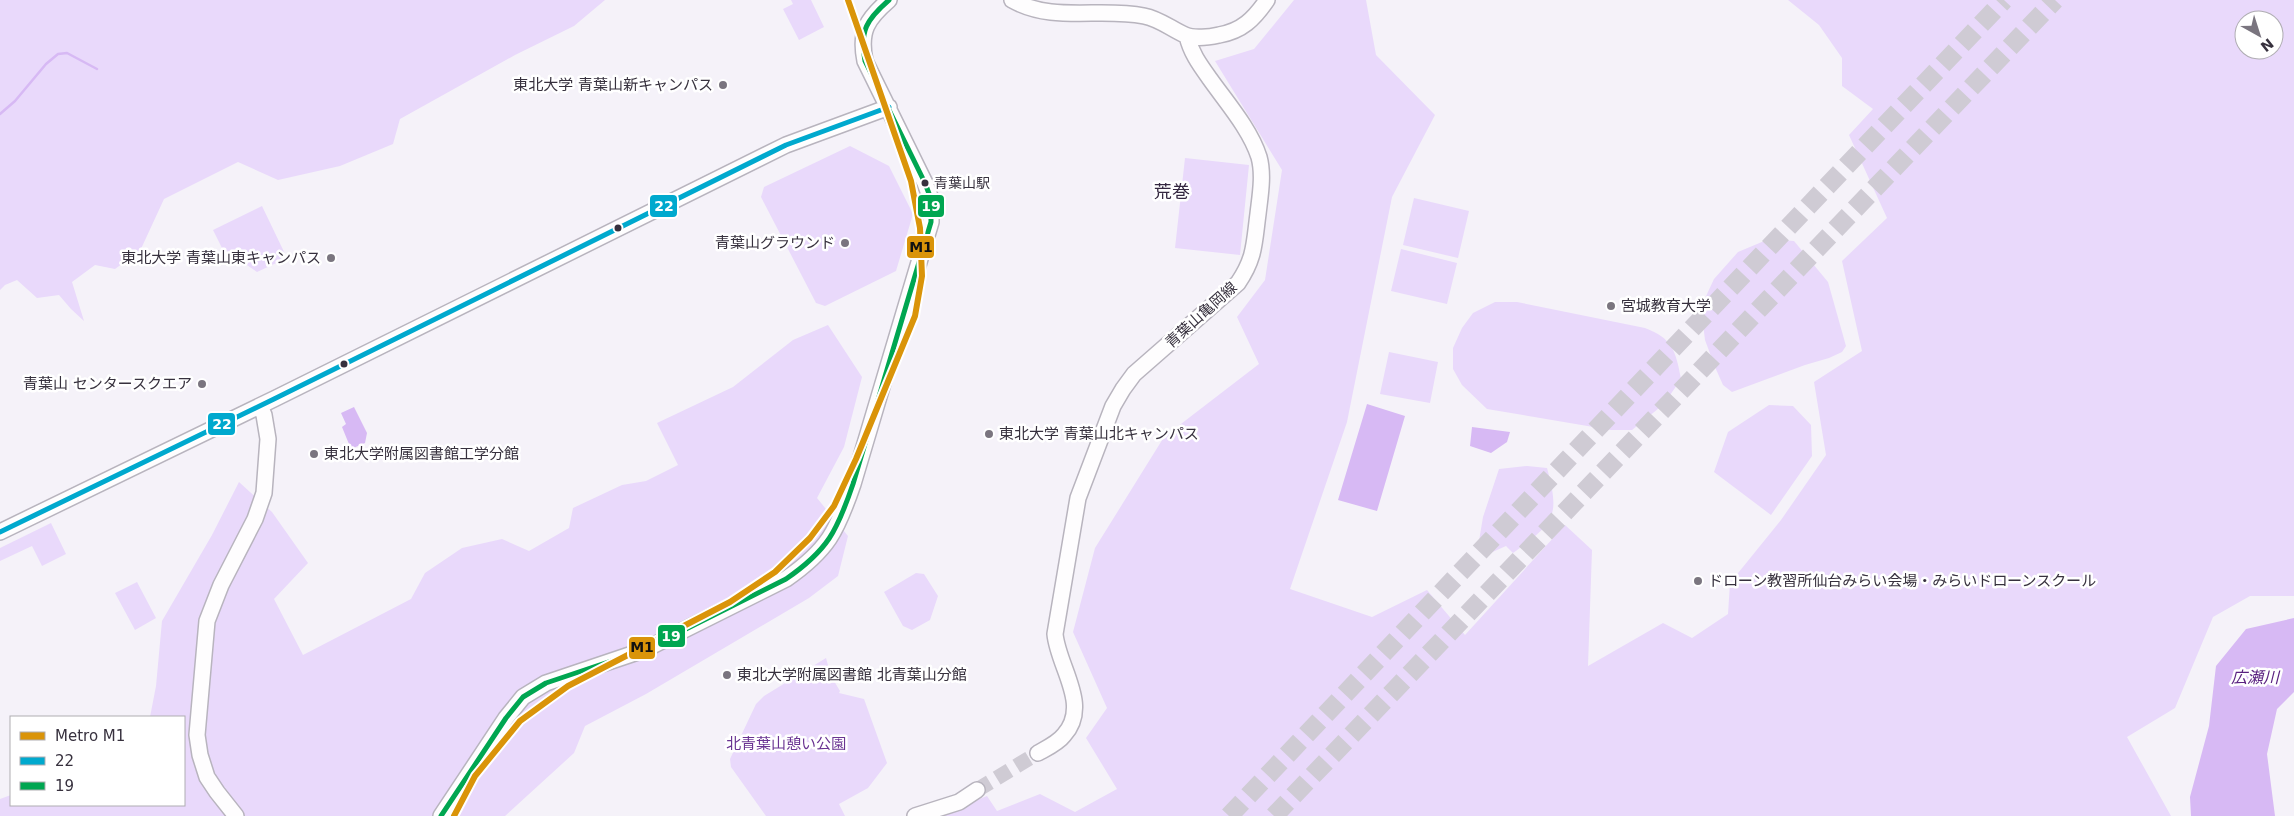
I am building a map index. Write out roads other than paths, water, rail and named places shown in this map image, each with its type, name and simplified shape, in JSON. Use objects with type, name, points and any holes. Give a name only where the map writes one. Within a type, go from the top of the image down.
[{"type":"street","points":[[441,816],[506,718],[523,697],[546,683],[644,650],[777,583],[807,564],[831,537],[853,484],[931,222],[931,199],[925,183],[865,61],[862,48],[866,26],[874,14],[889,0]]},
{"type":"street","points":[[1012,0],[1036,11],[1141,15],[1162,22],[1187,36],[1219,35],[1239,29],[1252,21],[1267,0]]},
{"type":"street","name":"青葉山亀岡線","points":[[1038,753],[1064,736],[1072,724],[1076,712],[1075,700],[1056,648],[1055,634],[1078,498],[1113,406],[1134,374],[1238,283],[1250,265],[1254,251],[1260,190],[1259,158],[1253,143],[1237,118],[1190,51],[1187,36]]},
{"type":"street","points":[[0,532],[260,406],[800,138],[889,107]]},
{"type":"street","points":[[236,816],[207,778],[200,755],[197,735],[207,621],[221,585],[255,519],[264,493],[268,439],[264,415],[260,406]]},
{"type":"street","points":[[915,816],[959,802],[978,790]]},
{"type":"water","points":[[1367,404],[1405,416],[1377,511],[1338,500]]},
{"type":"water","points":[[354,407],[367,433],[365,443],[351,449],[342,427],[346,424],[341,413]]},
{"type":"water","points":[[1472,427],[1510,432],[1507,442],[1491,453],[1470,446]]},
{"type":"water","name":"広瀬川","points":[[2294,618],[2294,692],[2277,709],[2267,754],[2275,816],[2191,816],[2190,797],[2209,726],[2216,666],[2246,629]]},
{"type":"waterway","points":[[0,114],[15,101],[46,64],[58,54],[67,53],[97,69]]},
{"type":"tunnel","points":[[1229,816],[2004,0]]},
{"type":"tunnel","points":[[1274,816],[2055,0]]},
{"type":"tunnel","points":[[977,790],[1038,753]]},
{"type":"metro line","name":"M1","points":[[454,816],[475,776],[520,721],[568,686],[730,602],[775,572],[810,538],[834,506],[856,459],[915,316],[922,276],[920,228],[911,181],[848,0]]},
{"type":"place","name":"東北大学 青葉山新キャンパス","points":[[723,85]]},
{"type":"place","name":"青葉山駅","points":[[925,183]]},
{"type":"place","name":"青葉山グラウンド","points":[[845,243]]},
{"type":"place","name":"東北大学 青葉山東キャンパス","points":[[331,258]]},
{"type":"place","name":"宮城教育大学","points":[[1611,306]]},
{"type":"place","name":"青葉山 センタースクエア","points":[[202,384]]},
{"type":"place","name":"東北大学 青葉山北キャンパス","points":[[989,434]]},
{"type":"place","name":"東北大学附属図書館工学分館","points":[[314,454]]},
{"type":"place","name":"ドローン教習所仙台みらい会場・みらいドローンスクール","points":[[1698,581]]},
{"type":"place","name":"東北大学附属図書館 北青葉山分館","points":[[727,675]]},
{"type":"district","name":"荒巻","points":[[1172,192]]},
{"type":"park label","name":"北青葉山憩い公園","points":[[786,744]]}]
